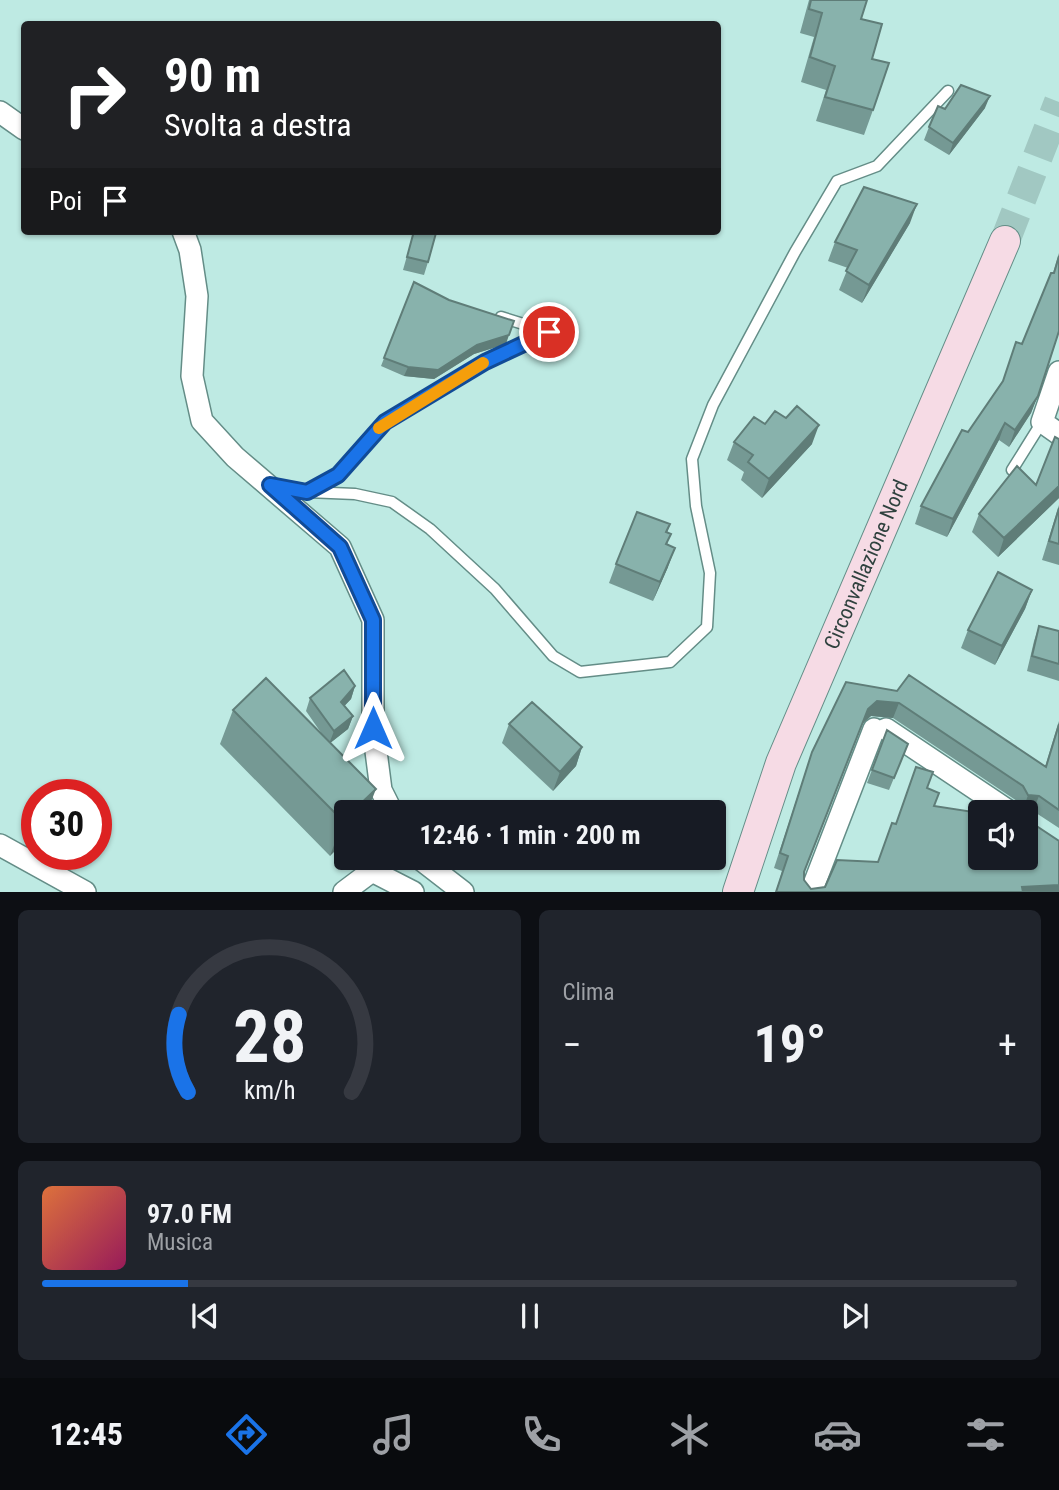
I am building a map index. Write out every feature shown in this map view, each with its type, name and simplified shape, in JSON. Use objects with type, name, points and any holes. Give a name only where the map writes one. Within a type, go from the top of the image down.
[{"type":"main road","name":"Circonvallazione Nord","points":[[738,891],[781,763],[1004,241]]},
{"type":"street","points":[[0,112],[21,127]]},
{"type":"street","points":[[184,235],[190,250],[197,296],[192,376],[202,421],[235,457],[340,547],[373,620],[373,728],[380,790],[386,800]]},
{"type":"street","points":[[1051,428],[1059,372]]},
{"type":"street","points":[[811,891],[880,729],[991,800]]},
{"type":"street","points":[[0,845],[85,891]]},
{"type":"street","points":[[344,891],[372,870]]},
{"type":"street","points":[[358,891],[372,870]]},
{"type":"street","points":[[372,870],[414,891]]},
{"type":"street","points":[[435,870],[463,891]]},
{"type":"lane","points":[[270,485],[307,492],[355,494],[392,502],[430,529],[495,589],[553,656],[580,672],[670,662],[707,627],[710,573],[696,506],[692,459],[713,405],[795,252],[837,181],[877,166],[948,91]]},
{"type":"lane","points":[[307,492],[338,475],[385,422],[485,362],[549,332],[486,313]]},
{"type":"lane","points":[[1012,470],[1051,428]]},
{"type":"building","points":[[811,0],[867,0],[861,19],[882,24],[872,59],[889,63],[873,110],[825,97],[835,66],[810,57],[822,13],[809,9]]},
{"type":"building","points":[[961,85],[990,96],[953,143],[929,127],[938,106],[945,109]]},
{"type":"building","points":[[864,187],[917,204],[869,285],[846,271],[857,250],[835,242]]},
{"type":"building","points":[[413,235],[435,235],[428,262],[407,257]]},
{"type":"building","points":[[1059,256],[1059,331],[1038,396],[1015,430],[1005,423],[953,519],[921,506],[962,430],[968,432],[1003,381],[1016,342],[1022,344]]},
{"type":"building","points":[[414,282],[449,300],[514,321],[509,335],[477,345],[438,370],[408,367],[384,358]]},
{"type":"building","points":[[797,406],[819,425],[769,479],[748,462],[753,455],[734,442],[754,417],[765,424],[775,411],[786,418]]},
{"type":"building","points":[[1055,437],[1059,439],[1059,486],[1004,538],[979,514],[1017,466],[1036,485]]},
{"type":"building","points":[[1059,508],[1059,544],[1049,541]]},
{"type":"building","points":[[637,512],[670,524],[666,532],[671,534],[666,544],[675,548],[660,582],[616,564]]},
{"type":"building","points":[[998,572],[1032,590],[1002,646],[968,630]]},
{"type":"building","points":[[1039,626],[1059,631],[1059,664],[1032,656]]},
{"type":"building","points":[[344,670],[355,686],[341,702],[353,716],[334,731],[310,698]]},
{"type":"building","points":[[909,675],[1046,767],[1059,724],[1059,810],[1039,796],[1028,795],[1023,786],[899,703],[877,701],[868,709],[804,872],[804,880],[811,889],[825,887],[837,860],[878,862],[892,823],[896,824],[916,767],[933,772],[927,788],[939,793],[934,806],[968,811],[968,870],[1038,870],[1038,827],[1059,841],[1059,885],[1022,887],[1023,892],[776,892],[788,856],[780,853],[812,752],[846,682],[897,691]]},
{"type":"building","points":[[266,678],[376,789],[365,800],[334,800],[334,812],[233,710]]},
{"type":"building","points":[[532,702],[582,747],[560,772],[509,724]]},
{"type":"building","points":[[887,730],[908,744],[894,778],[872,770]]},
{"type":"tunnel","points":[[1005,241],[1059,102]]},
{"type":"slow traffic","points":[[379,428],[483,363]]},
{"type":"route","points":[[373,728],[373,620],[340,547],[270,485],[307,492],[338,475],[385,422],[485,362],[549,332]]}]
